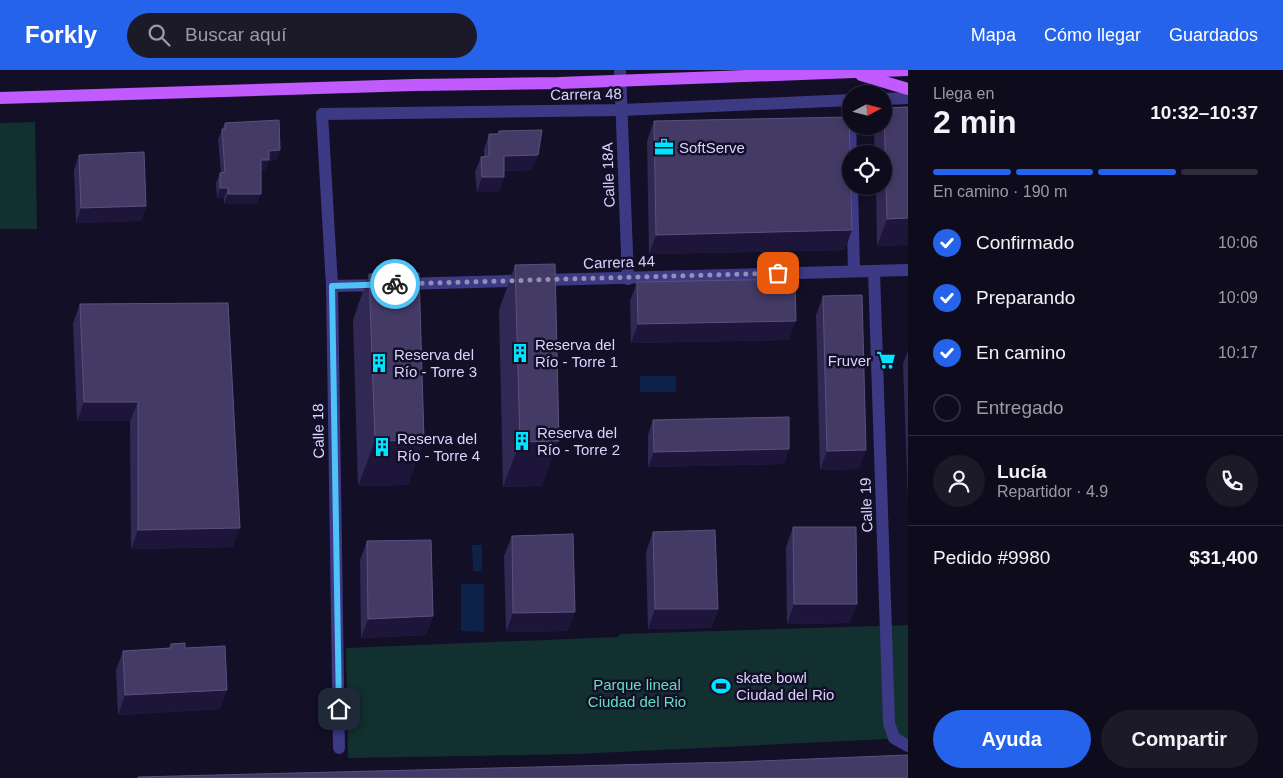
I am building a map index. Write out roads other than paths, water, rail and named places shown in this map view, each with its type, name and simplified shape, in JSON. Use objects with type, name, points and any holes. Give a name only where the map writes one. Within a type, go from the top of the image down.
[{"type":"main road","points":[[0,98],[404,85],[621,75],[908,70]]},
{"type":"main road","points":[[852,72],[908,89]]},
{"type":"street","name":"Calle 18A","points":[[621,75],[628,279]]},
{"type":"street","points":[[892,99],[908,98]]},
{"type":"street","name":"Carrera 48","points":[[322,114],[622,110],[842,104]]},
{"type":"street","name":"Calle 18","points":[[322,114],[332,286],[339,748]]},
{"type":"street","points":[[852,195],[854,271]]},
{"type":"street","name":"Carrera 44","points":[[332,286],[908,270]]},
{"type":"street","name":"Calle 19","points":[[874,271],[888,723],[894,738],[908,746]]},
{"type":"water","points":[[640,376],[676,376],[676,392],[640,392]]},
{"type":"water","points":[[472,545],[482,545],[482,571],[473,571]]},
{"type":"water","points":[[461,584],[484,584],[484,632],[461,631]]},
{"type":"place","name":"SoftServe","points":[[664,147]]},
{"type":"place","name":"Reserva del Río - Torre 1","points":[[520,353]]},
{"type":"place","name":"Fruver","points":[[886,360]]},
{"type":"place","name":"Reserva del Río - Torre 3","points":[[379,363]]},
{"type":"place","name":"Reserva del Río - Torre 2","points":[[522,441]]},
{"type":"place","name":"Reserva del Río - Torre 4","points":[[382,447]]},
{"type":"place","name":"skate bowl Ciudad del Rio","points":[[721,686]]},
{"type":"park label","name":"Parque lineal Ciudad del Rio","points":[[637,692]]}]
